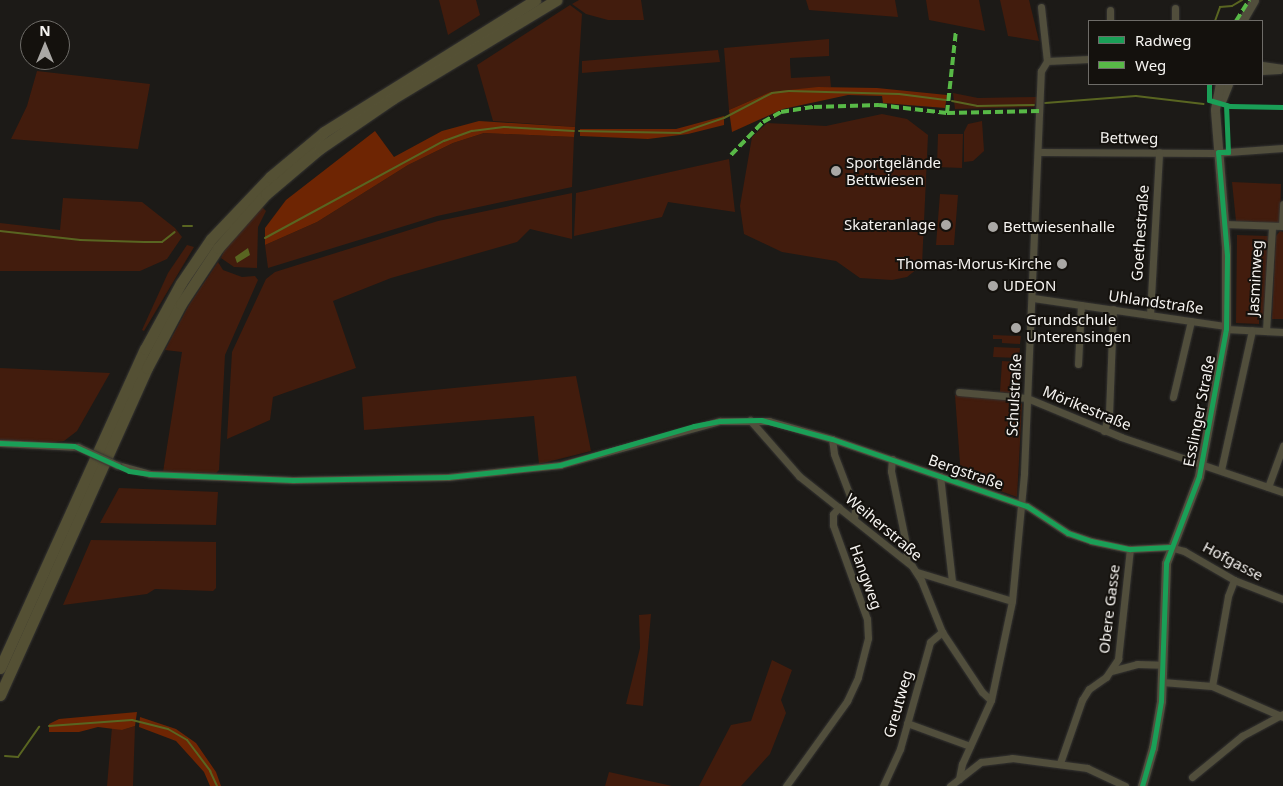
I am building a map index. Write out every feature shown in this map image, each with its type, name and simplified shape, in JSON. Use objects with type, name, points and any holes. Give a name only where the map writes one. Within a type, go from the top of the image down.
[{"type":"highway","points":[[0,668],[130,379],[164,312],[215,244],[270,176],[324,132],[535,0]]},
{"type":"highway","points":[[215,244],[266,194],[326,144],[399,95],[556,0]]},
{"type":"highway","points":[[0,694],[140,382],[202,261]]},
{"type":"street","points":[[1243,20],[1254,0]]},
{"type":"street","name":"Schulstraße","points":[[959,779],[970,746],[991,700],[1012,601],[1022,504],[1028,398],[1042,67],[1048,61],[1041,7]]},
{"type":"street","points":[[1175,8],[1175,20]]},
{"type":"street","points":[[1110,10],[1110,20]]},
{"type":"street","points":[[1048,61],[1088,59]]},
{"type":"street","points":[[1263,64],[1283,68]]},
{"type":"street","points":[[1263,71],[1283,68]]},
{"type":"street","name":"Esslinger Straße","points":[[1142,786],[1153,748],[1162,682],[1164,587],[1170,547],[1202,464],[1226,328],[1224,224],[1214,109],[1220,85]]},
{"type":"street","name":"Esslinger Straße","points":[[1216,126],[1228,85]]},
{"type":"street","name":"Bettweg","points":[[1039,152],[1218,152],[1283,148]]},
{"type":"street","name":"Goethestraße","points":[[1150,315],[1159,152]]},
{"type":"street","points":[[1224,224],[1282,226],[1283,204]]},
{"type":"street","name":"Jasminweg","points":[[1266,331],[1272,226]]},
{"type":"street","name":"Uhlandstraße","points":[[1033,298],[1226,328],[1283,332]]},
{"type":"street","points":[[1078,364],[1081,305]]},
{"type":"street","points":[[1104,431],[1109,414],[1113,310]]},
{"type":"street","points":[[1174,398],[1191,322]]},
{"type":"street","points":[[1222,470],[1252,330]]},
{"type":"street","name":"Mörikestraße","points":[[959,392],[1028,398],[1104,431],[1283,492]]},
{"type":"street","name":"Bergstraße","points":[[0,443],[78,447],[117,465],[150,474],[293,480],[448,477],[560,465],[694,426],[720,421],[750,420],[778,422],[1022,504],[1074,535],[1130,549],[1170,547]]},
{"type":"street","name":"Weiherstraße","points":[[750,420],[799,476],[906,560],[917,572],[942,632],[982,692],[991,700]]},
{"type":"street","points":[[832,439],[834,454],[855,509],[854,519]]},
{"type":"street","points":[[1268,487],[1283,446]]},
{"type":"street","points":[[892,459],[891,471],[907,549],[906,560]]},
{"type":"street","points":[[940,476],[952,581]]},
{"type":"street","name":"Hangweg","points":[[786,786],[847,701],[858,677],[868,638],[867,619],[833,525],[834,514],[838,507]]},
{"type":"street","name":"Hofgasse","points":[[1170,547],[1191,554],[1234,580],[1283,599]]},
{"type":"street","name":"Obere Gasse","points":[[1112,671],[1118,655],[1130,549]]},
{"type":"street","points":[[917,572],[952,581],[1012,601]]},
{"type":"street","points":[[1212,686],[1228,596],[1234,580]]},
{"type":"street","name":"Greutweg","points":[[883,786],[894,764],[930,642],[942,632]]},
{"type":"street","name":"Obere Gasse","points":[[1060,763],[1082,700],[1089,689],[1112,671],[1137,664],[1162,665]]},
{"type":"street","points":[[1162,682],[1212,686],[1282,715]]},
{"type":"street","points":[[1192,778],[1242,736],[1282,715]]},
{"type":"street","points":[[907,723],[970,746]]},
{"type":"street","points":[[950,786],[978,764],[1012,758],[1060,763],[1095,771],[1125,786]]},
{"type":"shaded area","points":[[439,0],[476,0],[480,15],[448,35]]},
{"type":"shaded area","points":[[579,0],[641,0],[644,20],[608,20],[586,14],[572,4]]},
{"type":"shaded area","points":[[806,0],[895,0],[898,17],[809,10]]},
{"type":"shaded area","points":[[926,0],[979,0],[985,31],[929,20]]},
{"type":"shaded area","points":[[1000,0],[1029,0],[1039,41],[1008,36]]},
{"type":"shaded area","points":[[570,5],[582,14],[575,127],[493,121],[477,65]]},
{"type":"shaded area","points":[[829,39],[829,56],[790,58],[790,63],[791,78],[830,76],[831,87],[770,92],[729,110],[724,48]]},
{"type":"shaded area","points":[[718,50],[720,62],[582,73],[582,61]]},
{"type":"shaded area","points":[[37,71],[150,84],[138,149],[11,139],[27,106]]},
{"type":"shaded area","points":[[818,87],[877,88],[947,95],[945,108],[883,103],[882,96],[848,95],[783,109],[732,132],[729,110],[770,92]]},
{"type":"shaded area","points":[[953,93],[978,98],[1038,97],[1034,107],[955,109]]},
{"type":"shaded area","name":"Sportgelände Bettwiesen","points":[[882,114],[907,119],[928,135],[922,265],[907,277],[892,280],[860,278],[836,261],[782,252],[744,234],[740,206],[752,137],[767,123],[826,126]]},
{"type":"shaded area","points":[[724,116],[724,125],[688,134],[648,139],[580,136],[580,129],[676,129]]},
{"type":"shaded area","points":[[479,121],[575,127],[574,137],[484,133],[453,143],[408,165],[317,222],[265,245],[265,228],[286,200],[375,131],[394,157],[442,131]]},
{"type":"shaded area","points":[[982,121],[984,151],[973,161],[964,162],[964,132],[968,124]]},
{"type":"shaded area","points":[[484,133],[574,137],[572,187],[437,216],[268,268],[265,245],[317,222],[408,165],[453,143]]},
{"type":"shaded area","points":[[938,134],[963,134],[962,168],[937,167]]},
{"type":"shaded area","points":[[729,159],[735,212],[668,202],[662,217],[574,236],[576,193]]},
{"type":"shaded area","points":[[1232,182],[1281,184],[1280,223],[1236,221]]},
{"type":"shaded area","points":[[572,193],[572,239],[530,229],[517,242],[391,278],[333,301],[356,368],[273,397],[270,420],[227,439],[232,352],[266,279],[275,272],[438,221]]},
{"type":"shaded area","name":"Skateranlage","points":[[940,194],[958,195],[954,245],[936,245]]},
{"type":"shaded area","points":[[63,198],[142,202],[175,228],[182,237],[167,259],[140,271],[0,271],[0,223],[60,230]]},
{"type":"shaded area","points":[[262,207],[266,211],[258,227],[257,268],[234,267],[221,258],[224,251]]},
{"type":"shaded area","points":[[1280,231],[1283,232],[1283,319],[1272,319],[1276,236]]},
{"type":"shaded area","points":[[1237,235],[1268,236],[1264,319],[1259,318],[1259,324],[1236,323]]},
{"type":"shaded area","points":[[187,245],[194,247],[144,331],[142,330],[168,273]]},
{"type":"shaded area","points":[[248,248],[250,255],[237,263],[235,257]]},
{"type":"shaded area","points":[[218,262],[223,270],[242,277],[255,276],[258,280],[225,355],[219,470],[216,473],[163,472],[182,352],[165,350],[189,305]]},
{"type":"shaded area","points":[[993,335],[1021,336],[1020,344],[1002,343],[1002,339],[993,339]]},
{"type":"shaded area","points":[[994,347],[1020,348],[1019,358],[993,357]]},
{"type":"shaded area","points":[[1002,361],[1019,362],[1018,394],[1000,392]]},
{"type":"shaded area","points":[[0,368],[110,373],[77,431],[64,441],[44,443],[0,441]]},
{"type":"shaded area","points":[[576,376],[591,451],[539,464],[534,416],[364,430],[362,397]]},
{"type":"shaded area","points":[[955,395],[1018,400],[1022,404],[1017,497],[961,477]]},
{"type":"shaded area","points":[[119,488],[218,492],[216,525],[100,523]]},
{"type":"shaded area","points":[[91,540],[216,542],[216,588],[213,591],[155,589],[147,594],[63,605]]},
{"type":"shaded area","points":[[651,614],[643,706],[626,704],[640,648],[639,615]]},
{"type":"shaded area","points":[[772,660],[792,670],[781,700],[786,713],[770,754],[741,786],[699,786],[731,725],[751,721]]},
{"type":"shaded area","points":[[137,712],[135,726],[122,730],[98,727],[79,732],[49,732],[49,724],[59,719]]},
{"type":"shaded area","points":[[140,717],[176,729],[196,743],[216,772],[221,786],[210,786],[204,772],[176,741],[139,727]]},
{"type":"shaded area","points":[[135,726],[133,786],[107,786],[112,727],[122,730]]},
{"type":"shaded area","points":[[609,772],[672,786],[605,786]]},
{"type":"waterway","points":[[1215,20],[1220,7],[1232,6],[1242,0]]},
{"type":"waterway","points":[[579,131],[680,133],[724,118],[772,93],[789,91],[899,94],[946,100]]},
{"type":"waterway","points":[[1045,103],[1136,96],[1204,104]]},
{"type":"waterway","points":[[952,101],[977,106],[1034,105]]},
{"type":"waterway","points":[[265,238],[444,141],[472,131],[504,127],[574,131]]},
{"type":"waterway","points":[[183,226],[192,226]]},
{"type":"waterway","points":[[0,231],[80,240],[144,242],[162,242],[175,232]]},
{"type":"waterway","points":[[49,726],[132,720],[168,729],[187,740],[210,771],[217,786]]},
{"type":"waterway","points":[[5,756],[18,757],[39,727]]},
{"type":"marked path","points":[[1237,20],[1249,0]]},
{"type":"marked path","points":[[947,113],[956,30]]},
{"type":"marked path","points":[[731,155],[763,122],[781,112],[814,107],[879,105],[947,113],[1040,111]]},
{"type":"cycle path","points":[[1209,85],[1209,100],[1230,106],[1283,107]]},
{"type":"cycle path","points":[[1142,786],[1153,748],[1161,701],[1166,563],[1199,476],[1226,329],[1227,255],[1218,152],[1228,152],[1226,105]]},
{"type":"cycle path","points":[[0,443],[74,446],[129,471],[150,474],[293,480],[448,477],[560,465],[694,426],[720,421],[761,420],[832,439],[1027,506],[1068,533],[1091,541],[1130,549],[1170,547]]},
{"type":"place","name":"Sportgelände Bettwiesen","points":[[836,171]]},
{"type":"place","name":"Skateranlage","points":[[946,225]]},
{"type":"place","name":"Bettwiesenhalle","points":[[993,227]]},
{"type":"place","name":"Thomas-Morus-Kirche","points":[[1062,264]]},
{"type":"place","name":"UDEON","points":[[993,286]]},
{"type":"place","name":"Grundschule Unterensingen","points":[[1016,328]]}]
